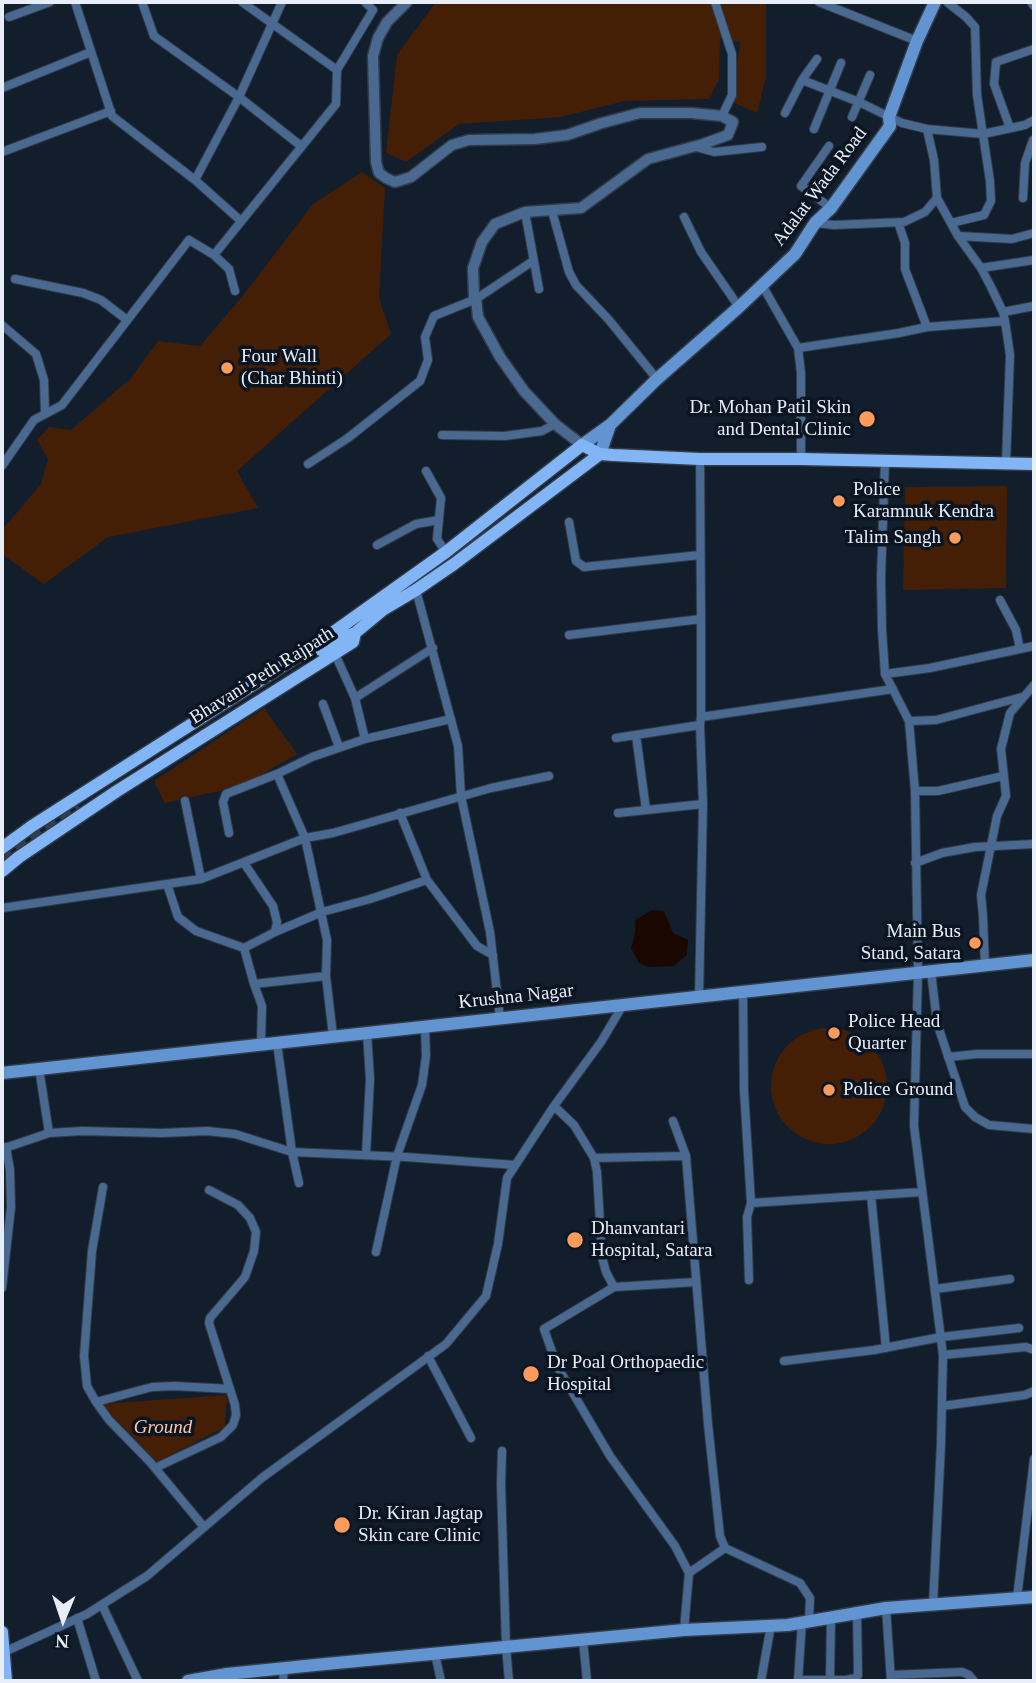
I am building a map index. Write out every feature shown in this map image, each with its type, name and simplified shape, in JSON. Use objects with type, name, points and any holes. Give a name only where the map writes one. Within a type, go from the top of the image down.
[{"type":"main road","name":"Adalat Wada Road","points":[[600,454],[610,425],[794,254],[816,223],[831,208],[890,126],[890,117],[932,4]]},
{"type":"main road","points":[[2,848],[32,826],[317,644],[446,552],[610,425]]},
{"type":"main road","points":[[582,445],[600,454],[700,459],[1034,464]]},
{"type":"main road","name":"Bhavani Peth Rajpath","points":[[2,870],[117,790],[353,642],[355,633],[384,610],[416,590],[600,454]]},
{"type":"main road","points":[[79,807],[330,644],[355,633]]},
{"type":"main road","name":"Krushna Nagar","points":[[2,1073],[1034,960]]},
{"type":"main road","points":[[188,1681],[283,1675],[435,1654],[684,1630],[788,1625],[886,1608],[1034,1597]]},
{"type":"main road","points":[[2,1632],[6,1681]]},
{"type":"street","points":[[9,17],[50,2]]},
{"type":"street","points":[[75,2],[113,116],[241,220]]},
{"type":"street","points":[[142,2],[153,36],[239,97],[301,146]]},
{"type":"street","points":[[242,2],[337,70]]},
{"type":"street","points":[[195,180],[239,97],[282,2]]},
{"type":"street","points":[[365,2],[387,22]]},
{"type":"street","points":[[407,2],[387,22],[378,38],[373,56],[376,162],[379,173],[396,182],[411,177],[452,145],[469,140],[535,139],[566,135],[640,113],[691,113],[722,116],[733,122],[729,135],[648,159],[582,208],[525,212],[495,224],[482,242],[472,268],[478,317],[500,357],[524,391],[555,424],[582,445]]},
{"type":"street","points":[[715,2],[732,54],[732,95],[722,116]]},
{"type":"street","points":[[819,2],[917,41]]},
{"type":"street","points":[[947,2],[975,27],[977,95],[991,201],[984,215],[951,223]]},
{"type":"street","points":[[1031,2],[1034,6]]},
{"type":"street","points":[[214,254],[335,104],[337,70],[373,10]]},
{"type":"street","points":[[1010,128],[994,84],[996,62],[1034,49]]},
{"type":"street","points":[[2,88],[91,52]]},
{"type":"street","points":[[785,113],[802,80],[817,59]]},
{"type":"street","points":[[814,129],[841,63]]},
{"type":"street","points":[[852,117],[870,75]]},
{"type":"street","points":[[802,80],[859,102],[902,124],[927,129],[983,134],[1025,125],[1034,120]]},
{"type":"street","points":[[2,152],[111,111]]},
{"type":"street","points":[[1023,198],[1025,163],[1034,141],[1025,125]]},
{"type":"street","points":[[927,129],[934,160],[937,198],[958,236],[981,268],[1003,312],[1010,355],[1006,463]]},
{"type":"street","points":[[693,146],[714,152],[762,147]]},
{"type":"street","points":[[829,146],[801,186],[831,208]]},
{"type":"street","points":[[816,223],[834,225],[904,222],[925,212],[937,198]]},
{"type":"street","points":[[552,211],[569,272],[576,285],[609,320],[657,379]]},
{"type":"street","points":[[525,212],[539,289]]},
{"type":"street","points":[[684,217],[701,252],[738,307]]},
{"type":"street","points":[[898,222],[905,243],[905,269],[927,327]]},
{"type":"street","points":[[958,236],[1012,239],[1034,233]]},
{"type":"street","points":[[2,466],[34,420],[62,405],[189,240],[214,254],[229,269],[235,291]]},
{"type":"street","points":[[981,268],[1034,260]]},
{"type":"street","points":[[308,464],[348,438],[420,381],[428,360],[425,337],[434,316],[476,299],[533,261]]},
{"type":"street","points":[[15,279],[83,293],[101,300],[127,320]]},
{"type":"street","points":[[762,285],[798,348],[801,459]]},
{"type":"street","points":[[1003,312],[1034,306]]},
{"type":"street","points":[[798,348],[927,327],[1005,321]]},
{"type":"street","points":[[2,325],[36,354],[44,380],[45,414]]},
{"type":"street","points":[[442,435],[505,436],[542,431],[555,424]]},
{"type":"street","points":[[699,998],[703,804],[700,459]]},
{"type":"street","points":[[885,461],[881,578],[885,674],[909,721],[915,791],[915,863],[925,972],[937,1023],[965,1107],[989,1125],[1034,1129]]},
{"type":"street","points":[[426,471],[441,498],[437,539],[446,552]]},
{"type":"street","points":[[377,545],[416,524],[439,520]]},
{"type":"street","points":[[569,522],[576,561],[584,567],[700,555]]},
{"type":"street","points":[[416,590],[458,746],[461,796],[490,932],[500,1018]]},
{"type":"street","points":[[1000,600],[1016,630],[1020,649]]},
{"type":"street","points":[[569,635],[701,619]]},
{"type":"street","points":[[885,674],[930,668],[1034,646]]},
{"type":"street","points":[[355,698],[433,648]]},
{"type":"street","points":[[335,654],[355,698],[365,739]]},
{"type":"street","points":[[985,965],[981,895],[990,846],[1006,796],[1002,749],[1010,713],[1034,685]]},
{"type":"street","points":[[616,738],[893,689]]},
{"type":"street","points":[[909,721],[936,720],[1023,697]]},
{"type":"street","points":[[323,704],[339,747]]},
{"type":"street","points":[[229,833],[223,802],[226,794],[339,747],[451,719]]},
{"type":"street","points":[[636,735],[646,810]]},
{"type":"street","points":[[277,774],[305,838],[322,912],[327,940],[326,976],[333,1037]]},
{"type":"street","points":[[2,908],[201,879],[305,838],[333,833],[491,788],[549,776]]},
{"type":"street","points":[[915,791],[938,791],[1003,776]]},
{"type":"street","points":[[185,801],[201,879]]},
{"type":"street","points":[[618,813],[703,804]]},
{"type":"street","points":[[400,813],[427,880],[477,946],[492,955]]},
{"type":"street","points":[[915,863],[942,853],[990,846],[1034,844]]},
{"type":"street","points":[[244,863],[274,906],[277,922],[275,932]]},
{"type":"street","points":[[167,884],[178,917],[196,931],[244,948],[322,912],[427,880]]},
{"type":"street","points":[[244,948],[262,1006],[261,1044]]},
{"type":"street","points":[[925,972],[914,1126],[943,1355],[933,1605]]},
{"type":"street","points":[[254,984],[326,976]]},
{"type":"street","points":[[743,992],[744,1091],[751,1203],[747,1217],[749,1280]]},
{"type":"street","points":[[3,1653],[103,1605],[147,1576],[262,1477],[446,1344],[486,1296],[498,1244],[507,1178],[554,1106],[601,1042],[623,1005]]},
{"type":"street","points":[[376,1252],[397,1156],[422,1085],[426,1056],[425,1027]]},
{"type":"street","points":[[366,1155],[370,1079],[367,1033]]},
{"type":"street","points":[[277,1043],[292,1152],[299,1183]]},
{"type":"street","points":[[948,1057],[1034,1054]]},
{"type":"street","points":[[39,1069],[49,1133]]},
{"type":"street","points":[[554,1106],[574,1125],[594,1158],[601,1257],[614,1287]]},
{"type":"street","points":[[673,1121],[686,1156],[720,1536],[725,1548],[800,1583],[810,1598],[798,1681],[853,1679],[858,1675],[857,1613]]},
{"type":"street","points":[[2,1288],[11,1207],[10,1170],[4,1148],[49,1133],[207,1131],[235,1134],[292,1152],[397,1156],[515,1165]]},
{"type":"street","points":[[594,1158],[686,1156]]},
{"type":"street","points":[[103,1186],[92,1251],[84,1356],[87,1386],[109,1420],[155,1468],[204,1527]]},
{"type":"street","points":[[155,1468],[221,1437],[233,1425],[236,1415],[209,1323],[245,1277],[254,1251],[256,1232],[250,1218],[238,1205],[209,1190]]},
{"type":"street","points":[[751,1203],[922,1192]]},
{"type":"street","points":[[871,1195],[886,1348]]},
{"type":"street","points":[[935,1289],[1010,1279]]},
{"type":"street","points":[[684,1630],[689,1573],[675,1546],[610,1456],[557,1366],[544,1329],[614,1287],[696,1282]]},
{"type":"street","points":[[784,1361],[1019,1328]]},
{"type":"street","points":[[943,1355],[1026,1347],[1034,1350]]},
{"type":"street","points":[[428,1356],[471,1438]]},
{"type":"street","points":[[96,1402],[152,1387],[230,1390]]},
{"type":"street","points":[[942,1406],[1025,1395],[1034,1391]]},
{"type":"street","points":[[502,1451],[509,1681]]},
{"type":"street","points":[[1017,1598],[1029,1538],[1034,1459]]},
{"type":"street","points":[[689,1573],[725,1548]]},
{"type":"street","points":[[103,1605],[138,1681]]},
{"type":"street","points":[[886,1608],[891,1678],[962,1672],[970,1675],[974,1681]]},
{"type":"street","points":[[830,1680],[831,1617]]},
{"type":"street","points":[[77,1618],[96,1681]]},
{"type":"street","points":[[761,1681],[771,1625]]},
{"type":"street","points":[[583,1640],[587,1681]]},
{"type":"street","points":[[435,1654],[442,1681]]},
{"type":"green space","points":[[436,2],[766,2],[766,77],[757,113],[732,102],[740,42],[720,39],[719,79],[709,99],[625,101],[561,117],[459,124],[406,162],[386,153],[397,55]]},
{"type":"green space","points":[[362,172],[385,188],[379,298],[391,334],[237,471],[258,508],[108,537],[44,584],[2,554],[2,530],[41,484],[48,459],[37,440],[49,427],[71,430],[131,378],[158,341],[200,346],[241,298],[313,204]]},
{"type":"green space","name":"Talim Sangh","points":[[1007,486],[1006,588],[903,590],[905,487]]},
{"type":"green space","points":[[264,708],[297,754],[242,786],[165,803],[154,781]]},
{"type":"green space","name":"Police Ground","points":[[829,1028],[851,1032],[870,1045],[883,1064],[887,1086],[883,1108],[870,1127],[851,1140],[829,1144],[807,1140],[788,1127],[775,1108],[771,1086],[775,1064],[788,1045],[807,1032]]},
{"type":"green space","name":"Ground","points":[[227,1395],[225,1427],[157,1462],[101,1404]]},
{"type":"shaded area","points":[[652,910],[664,911],[673,933],[688,940],[687,955],[674,966],[648,967],[639,963],[631,948],[635,920]]},
{"type":"tunnel","points":[[2,860],[20,845],[79,807]]},
{"type":"place","name":"Four Wall (Char Bhinti)","points":[[227,368]]},
{"type":"place","name":"Dr. Mohan Patil Skin and Dental Clinic","points":[[867,419]]},
{"type":"place","name":"Police Karamnuk Kendra","points":[[839,501]]},
{"type":"place","name":"Talim Sangh","points":[[955,538]]},
{"type":"place","name":"Main Bus Stand, Satara","points":[[975,943]]},
{"type":"place","name":"Police Head Quarter","points":[[834,1033]]},
{"type":"place","name":"Police Ground","points":[[829,1090]]},
{"type":"place","name":"Dhanvantari Hospital, Satara","points":[[575,1240]]},
{"type":"place","name":"Dr Poal Orthopaedic Hospital","points":[[531,1374]]},
{"type":"place","name":"Dr. Kiran Jagtap Skin care Clinic","points":[[342,1525]]}]
